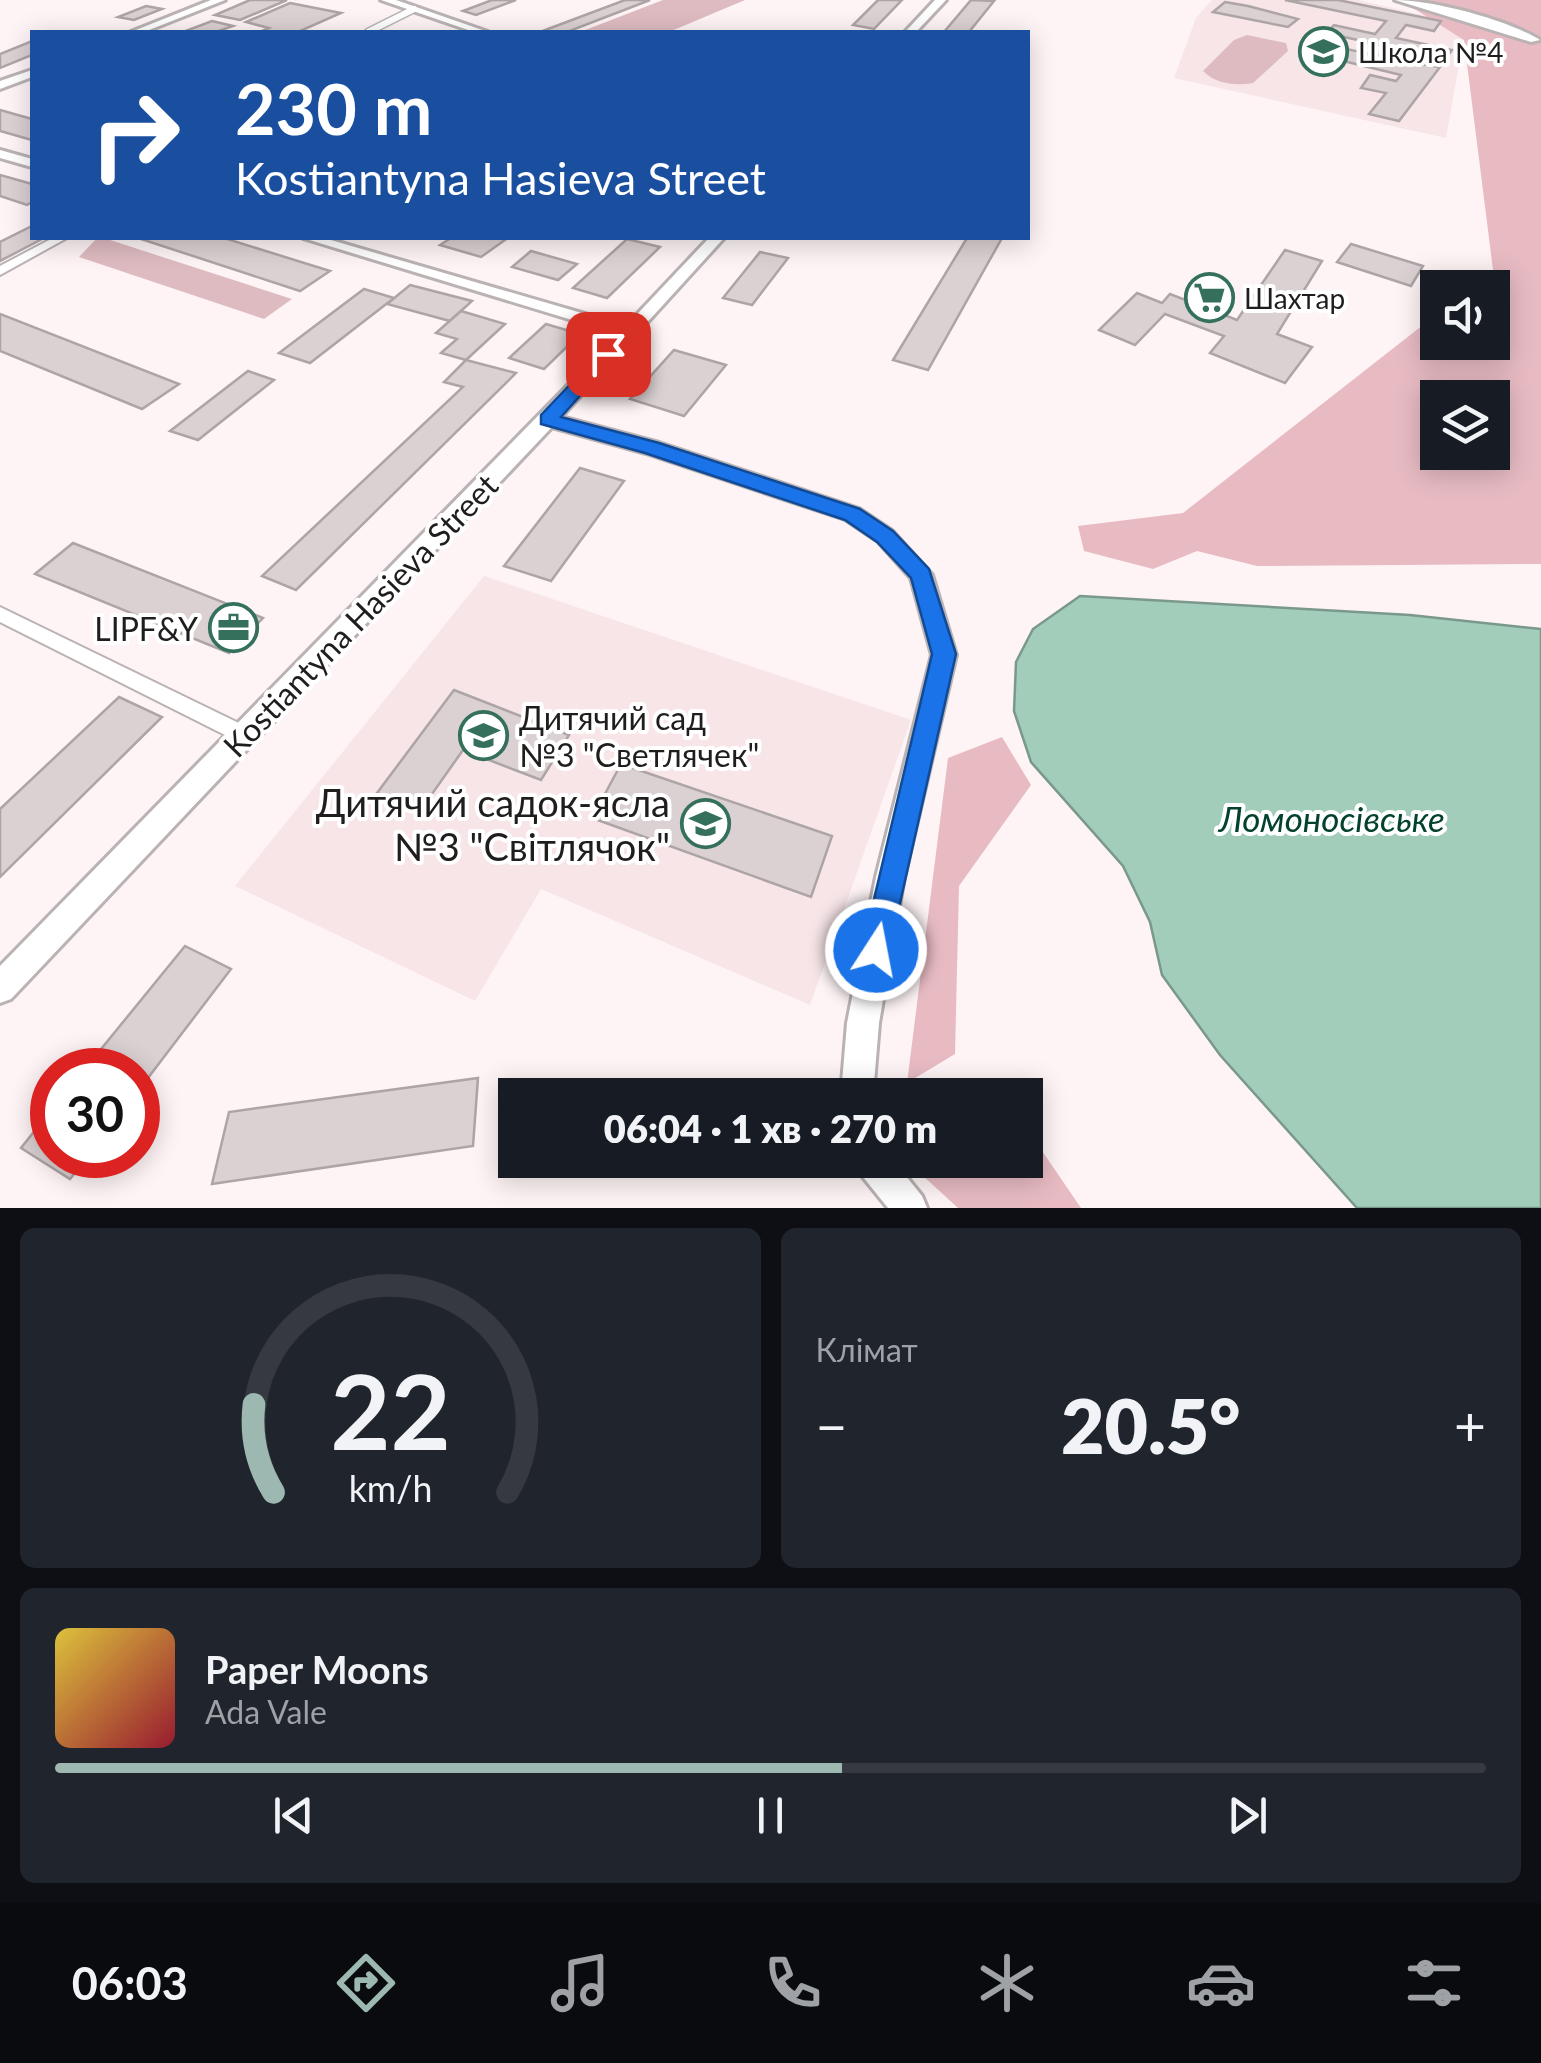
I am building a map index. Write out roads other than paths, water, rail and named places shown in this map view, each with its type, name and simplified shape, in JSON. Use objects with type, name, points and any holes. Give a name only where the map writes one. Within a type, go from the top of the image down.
[{"type":"street","points":[[141,30],[220,0]]},
{"type":"street","points":[[386,0],[477,30]]},
{"type":"street","points":[[912,30],[940,0]]},
{"type":"street","points":[[1400,0],[1485,22],[1535,40]]},
{"type":"street","points":[[0,85],[30,74]]},
{"type":"street","points":[[0,154],[30,162]]},
{"type":"street","points":[[0,271],[57,240]]},
{"type":"street","points":[[317,240],[629,332]]},
{"type":"street","name":"Kostiantyna Hasieva Street","points":[[0,988],[548,420],[715,240]]},
{"type":"street","points":[[548,420],[652,448],[852,514],[885,536],[921,575],[944,654],[890,877],[862,1023],[858,1078]]},
{"type":"street","points":[[0,614],[244,735]]},
{"type":"street","points":[[885,1178],[910,1208]]},
{"type":"lane","points":[[372,30],[414,10]]},
{"type":"water","name":"Ломоносівське","points":[[1080,596],[1410,615],[1541,629],[1541,1208],[1357,1208],[1220,1055],[1162,975],[1150,922],[1123,866],[1031,762],[1014,711],[1016,662],[1033,629]]},
{"type":"place","name":"Школа №4","points":[[1323,52]]},
{"type":"place","name":"Шахтар","points":[[1209,298]]},
{"type":"place","name":"LIPF&Y","points":[[233,628]]},
{"type":"place","name":"Дитячий сад №3 \"Светлячек\"","points":[[484,735]]},
{"type":"place","name":"Дитячий садок-ясла №3 \"Світлячок\"","points":[[705,824]]}]
